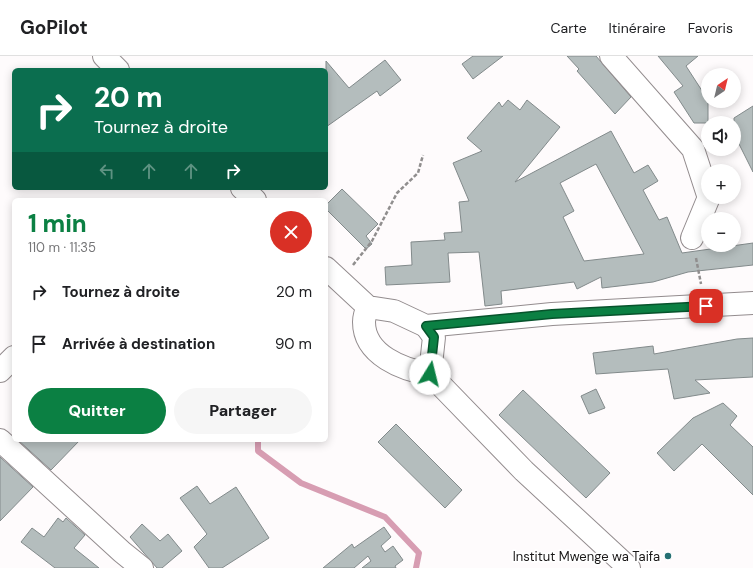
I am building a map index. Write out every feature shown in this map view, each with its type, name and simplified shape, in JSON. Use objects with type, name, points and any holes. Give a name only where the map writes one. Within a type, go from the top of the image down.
[{"type":"street","points":[[104,56],[116,68]]},
{"type":"street","points":[[611,56],[694,148],[701,172]]},
{"type":"street","points":[[244,190],[253,198]]},
{"type":"street","points":[[692,238],[705,204]]},
{"type":"street","points":[[333,274],[368,307],[394,311],[426,326],[434,337],[430,374]]},
{"type":"street","points":[[426,326],[552,314],[753,303]]},
{"type":"street","points":[[368,307],[364,322],[368,342],[387,360],[413,372],[430,374],[524,471],[629,568]]},
{"type":"street","points":[[0,371],[12,359]]},
{"type":"street","points":[[0,440],[116,547],[142,568]]},
{"type":"path","points":[[333,274],[372,241],[397,193],[418,173],[423,155]]},
{"type":"path","points":[[692,238],[706,306]]},
{"type":"building","points":[[473,56],[503,56],[473,79],[462,64]]},
{"type":"building","points":[[567,56],[596,56],[631,97],[615,114],[577,71],[579,69]]},
{"type":"building","points":[[658,56],[698,56],[686,66],[701,89],[701,108],[708,108],[708,116],[701,116],[701,123],[694,123],[674,92],[683,86]]},
{"type":"building","points":[[385,60],[401,80],[380,96],[377,91],[328,126],[328,68],[326,68],[326,61],[349,88]]},
{"type":"building","points":[[508,100],[520,110],[527,100],[560,127],[515,182],[611,131],[634,173],[648,165],[658,181],[643,190],[659,220],[667,217],[682,253],[701,250],[701,252],[741,252],[741,245],[753,243],[753,265],[688,272],[653,282],[602,288],[601,277],[577,289],[574,282],[501,291],[502,304],[485,306],[479,252],[448,253],[450,282],[386,285],[385,267],[412,265],[411,242],[445,240],[444,233],[462,232],[459,202],[469,201],[453,163],[482,151],[467,138],[499,102],[502,107]],"holes":[[[596,164],[644,254],[584,261],[563,217],[574,211],[560,183]]]},
{"type":"building","points":[[753,106],[753,172],[741,148],[741,116],[737,116]]},
{"type":"building","points":[[342,189],[378,224],[366,236],[372,244],[366,249],[328,211],[328,203]]},
{"type":"building","points":[[753,338],[753,377],[695,380],[710,393],[674,399],[668,369],[596,374],[593,353],[653,346],[654,354],[737,339]]},
{"type":"building","points":[[596,389],[605,408],[589,414],[581,396]]},
{"type":"building","points":[[523,390],[610,473],[586,498],[499,415]]},
{"type":"building","points":[[723,403],[737,416],[730,425],[753,447],[753,495],[702,444],[674,471],[657,453],[693,418]]},
{"type":"building","points":[[396,424],[462,490],[445,508],[378,442]]},
{"type":"building","points":[[20,442],[78,442],[51,470]]},
{"type":"building","points":[[0,457],[33,487],[0,521]]},
{"type":"building","points":[[197,486],[210,504],[236,487],[269,538],[222,568],[209,568],[194,547],[207,534],[180,498]]},
{"type":"building","points":[[58,518],[63,522],[66,518],[85,535],[74,548],[99,568],[55,568],[21,542],[32,528],[44,537]]},
{"type":"building","points":[[142,524],[160,541],[168,534],[182,551],[162,568],[157,568],[130,537]]},
{"type":"building","points":[[384,527],[391,537],[381,546],[385,552],[393,546],[403,560],[395,566],[396,568],[362,568],[371,561],[368,556],[354,568],[323,568],[352,544],[354,548]]},
{"type":"waterway","points":[[258,442],[258,451],[301,483],[385,517],[419,553],[416,568]]},
{"type":"place","name":"Institut Mwenge wa Taifa","points":[[668,556]]},
{"type":"route","points":[[430,374],[434,337],[426,326],[552,314],[706,306]]}]
